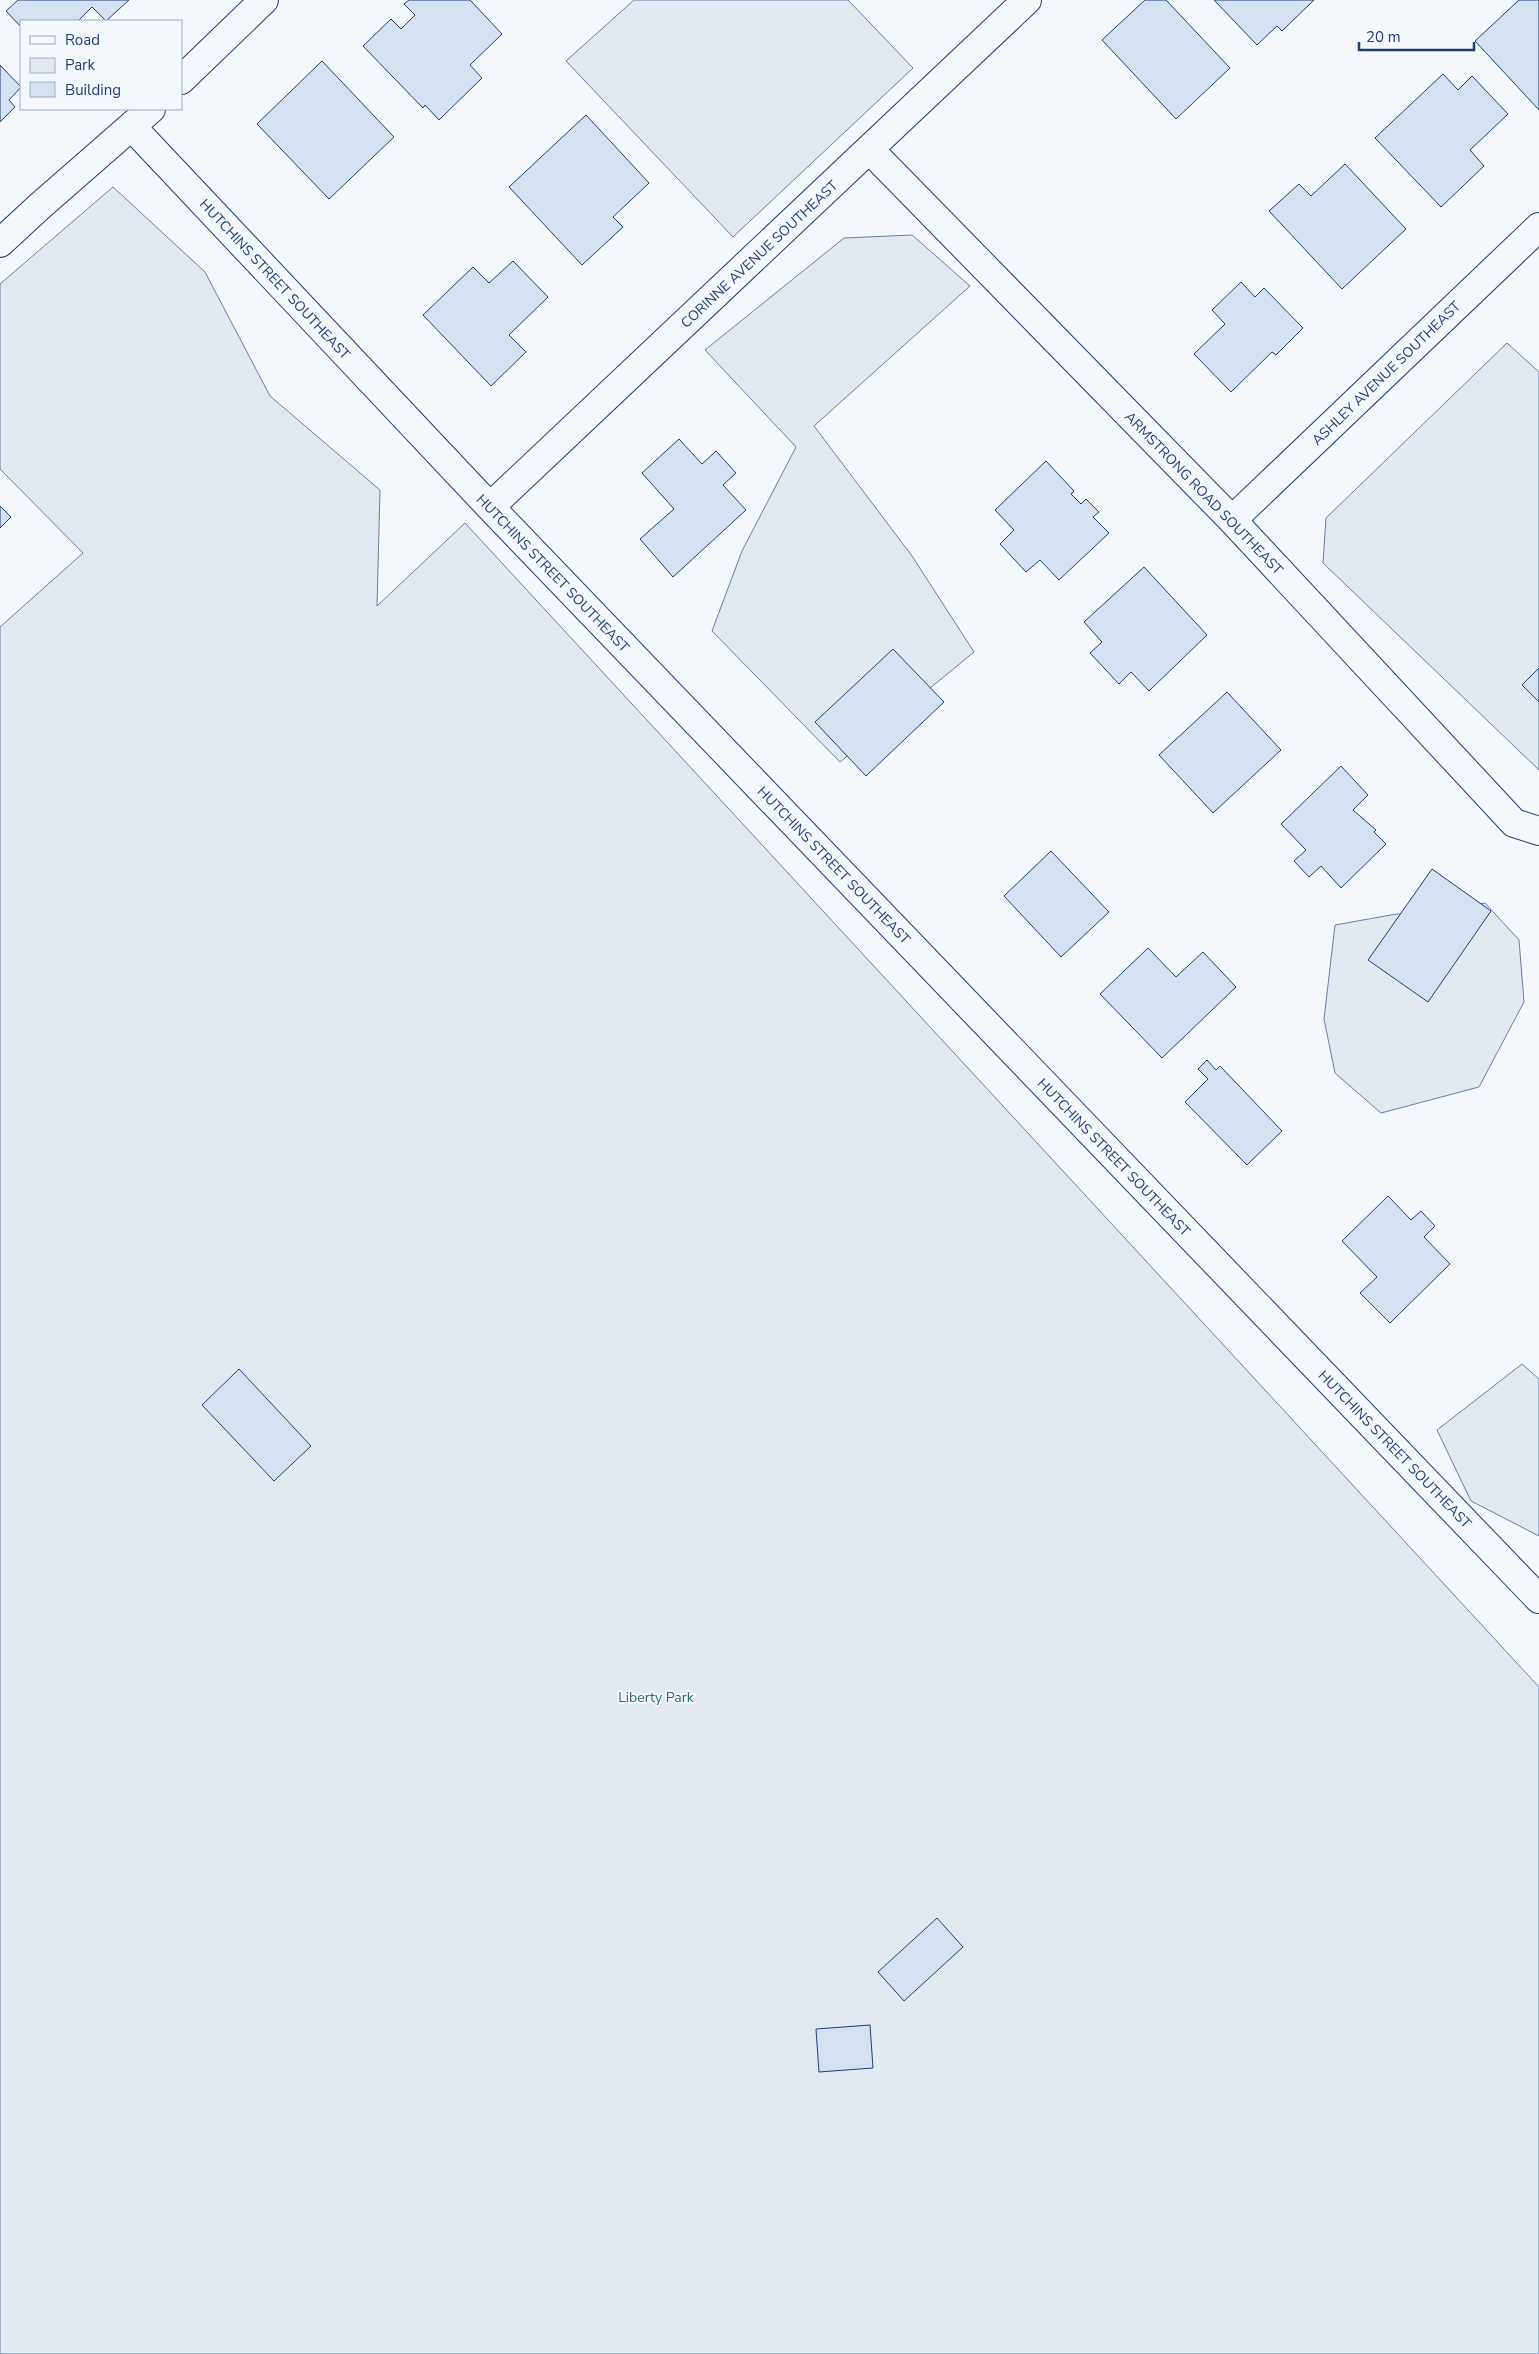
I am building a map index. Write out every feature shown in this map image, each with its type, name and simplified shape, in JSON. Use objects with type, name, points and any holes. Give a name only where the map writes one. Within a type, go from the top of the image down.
[{"type":"street","points":[[182,79],[264,0]]},
{"type":"street","name":"CORINNE AVENUE SOUTHEAST","points":[[490,507],[1027,0]]},
{"type":"street","points":[[0,243],[141,118]]},
{"type":"street","name":"HUTCHINS STREET SOUTHEAST","points":[[141,118],[490,507],[1539,1599]]},
{"type":"street","name":"ARMSTRONG ROAD SOUTHEAST","points":[[870,150],[1232,520],[1514,823],[1539,831]]},
{"type":"street","name":"ASHLEY AVENUE SOUTHEAST","points":[[1232,520],[1539,227]]},
{"type":"green space","points":[[634,0],[848,0],[913,68],[733,237],[566,61]]},
{"type":"green space","name":"Liberty Park","points":[[113,187],[205,272],[270,396],[380,490],[377,606],[465,523],[1539,1687],[1539,2354],[0,2354],[0,627],[83,553],[0,469],[0,284]]},
{"type":"green space","points":[[912,235],[970,286],[814,426],[912,556],[974,652],[840,762],[712,631],[742,551],[796,447],[705,350],[844,238]]},
{"type":"green space","points":[[1507,343],[1539,372],[1539,770],[1323,563],[1326,518]]},
{"type":"green space","points":[[1485,903],[1519,940],[1524,1002],[1479,1087],[1381,1113],[1335,1073],[1324,1019],[1335,925],[1391,915]]},
{"type":"green space","points":[[1522,1364],[1539,1379],[1539,1536],[1471,1501],[1437,1430]]},
{"type":"building","points":[[18,0],[129,0],[107,20],[92,7],[79,20],[20,20],[20,26],[6,11]]},
{"type":"building","points":[[409,0],[470,0],[502,34],[470,65],[482,78],[439,120],[425,105],[423,108],[363,46],[391,19],[401,29],[415,15],[404,4]]},
{"type":"building","points":[[1145,0],[1166,0],[1230,68],[1176,119],[1102,40]]},
{"type":"building","points":[[1214,0],[1314,0],[1282,31],[1277,26],[1257,45]]},
{"type":"building","points":[[1519,0],[1539,0],[1539,110],[1475,41]]},
{"type":"building","points":[[322,61],[394,137],[329,199],[257,124]]},
{"type":"building","points":[[0,65],[20,88],[9,100],[15,107],[0,122]]},
{"type":"building","points":[[1443,74],[1458,90],[1472,76],[1508,114],[1470,150],[1484,166],[1441,207],[1375,138]]},
{"type":"building","points":[[586,115],[649,183],[613,217],[623,227],[582,265],[509,187]]},
{"type":"building","points":[[1345,164],[1406,229],[1342,289],[1269,211],[1299,184],[1311,196]]},
{"type":"building","points":[[513,261],[548,297],[509,335],[526,352],[491,386],[423,315],[473,267],[489,283]]},
{"type":"building","points":[[1241,282],[1255,297],[1264,288],[1303,328],[1276,355],[1272,352],[1231,392],[1194,354],[1225,324],[1212,310]]},
{"type":"building","points":[[679,439],[702,464],[716,451],[736,473],[723,485],[746,510],[673,577],[640,539],[674,509],[642,473]]},
{"type":"building","points":[[1046,461],[1074,491],[1071,494],[1081,504],[1086,499],[1099,512],[1093,517],[1109,533],[1059,580],[1040,560],[1026,572],[1000,544],[1014,530],[995,510]]},
{"type":"building","points":[[0,506],[11,517],[0,528]]},
{"type":"building","points":[[1144,567],[1207,635],[1149,691],[1131,672],[1119,684],[1090,653],[1102,642],[1084,622]]},
{"type":"building","points":[[893,649],[944,702],[866,776],[815,722]]},
{"type":"building","points":[[1539,668],[1539,702],[1522,685]]},
{"type":"building","points":[[1227,692],[1281,750],[1213,813],[1159,755]]},
{"type":"building","points":[[1341,766],[1368,795],[1353,810],[1376,830],[1374,832],[1386,844],[1341,888],[1321,866],[1309,877],[1294,861],[1306,850],[1281,824]]},
{"type":"building","points":[[1051,851],[1109,912],[1061,957],[1004,896]]},
{"type":"building","points":[[1432,869],[1491,911],[1428,1002],[1368,960]]},
{"type":"building","points":[[1148,948],[1176,977],[1203,952],[1236,987],[1162,1058],[1100,994]]},
{"type":"building","points":[[1207,1060],[1216,1070],[1220,1066],[1282,1131],[1247,1165],[1185,1102],[1208,1079],[1198,1069]]},
{"type":"building","points":[[1388,1196],[1411,1220],[1421,1211],[1435,1226],[1424,1237],[1450,1264],[1390,1323],[1360,1293],[1377,1277],[1342,1241]]},
{"type":"building","points":[[239,1369],[311,1446],[274,1481],[202,1405]]},
{"type":"building","points":[[937,1918],[963,1947],[904,2001],[878,1972]]},
{"type":"building","points":[[870,2025],[873,2068],[819,2072],[816,2029]]}]
